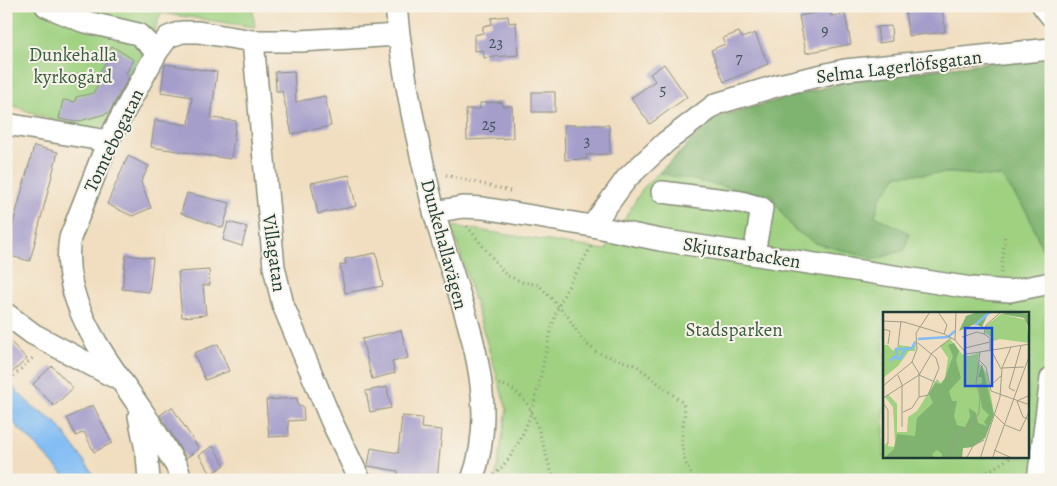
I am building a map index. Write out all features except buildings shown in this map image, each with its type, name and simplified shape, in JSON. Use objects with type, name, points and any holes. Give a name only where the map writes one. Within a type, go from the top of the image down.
[{"type":"street","points":[[46,6],[82,21],[138,34],[157,52]]},
{"type":"street","name":"Dunkehallavägen","points":[[396,6],[398,35],[434,212],[482,378],[483,427],[480,459],[482,478]]},
{"type":"street","points":[[1043,6],[1051,16]]},
{"type":"street","name":"Tomtebogatan","points":[[181,480],[177,467],[86,324],[69,278],[70,238],[108,141],[157,52],[168,37],[182,32],[198,32],[253,41],[302,41],[398,35]]},
{"type":"street","name":"Villagatan","points":[[253,41],[274,267],[283,304],[330,420],[360,480]]},
{"type":"street","name":"Selma Lagerlöfsgatan","points":[[592,226],[627,178],[666,142],[716,104],[779,85],[845,70],[1051,49]]},
{"type":"street","points":[[6,124],[108,141]]},
{"type":"street","points":[[662,192],[741,202],[762,208],[754,254]]},
{"type":"street","name":"Skjutsarbacken","points":[[434,212],[463,207],[483,208],[592,226],[660,240],[971,288],[1010,291],[1051,283]]},
{"type":"street","points":[[6,314],[21,326],[48,342],[112,376],[119,377]]},
{"type":"street","points":[[1038,480],[1051,378]]},
{"type":"street","points":[[134,399],[143,433],[149,480]]},
{"type":"path","points":[[467,226],[506,275],[539,285],[560,306],[583,341],[596,352],[637,366],[683,402],[686,411],[681,445],[684,462],[695,480]]},
{"type":"path","points":[[482,478],[502,468],[522,434],[531,409],[560,306],[592,244],[592,226]]},
{"type":"path","points":[[1001,274],[1005,235]]},
{"type":"path","points":[[6,382],[48,342]]},
{"type":"path","points":[[498,384],[512,389],[524,399],[531,409],[548,467],[555,480]]},
{"type":"path","points":[[975,480],[1009,458]]},
{"type":"green space","name":"Dunkehalla kyrkogård","points":[[6,6],[252,6],[255,27],[161,13],[137,74],[112,117],[99,128],[79,130],[6,103]]},
{"type":"green space","name":"Stadsparken","points":[[1051,54],[1051,480],[495,480],[507,410],[452,226],[606,250],[643,188],[716,117],[849,81]]},
{"type":"green space","points":[[1051,54],[1051,255],[1045,256],[1028,214],[1002,177],[952,173],[898,175],[880,198],[875,216],[909,233],[905,250],[876,259],[815,243],[793,229],[771,196],[659,173],[716,117],[849,81]]},
{"type":"water","points":[[6,380],[34,408],[57,423],[92,472],[92,480],[69,480],[6,415]]}]
